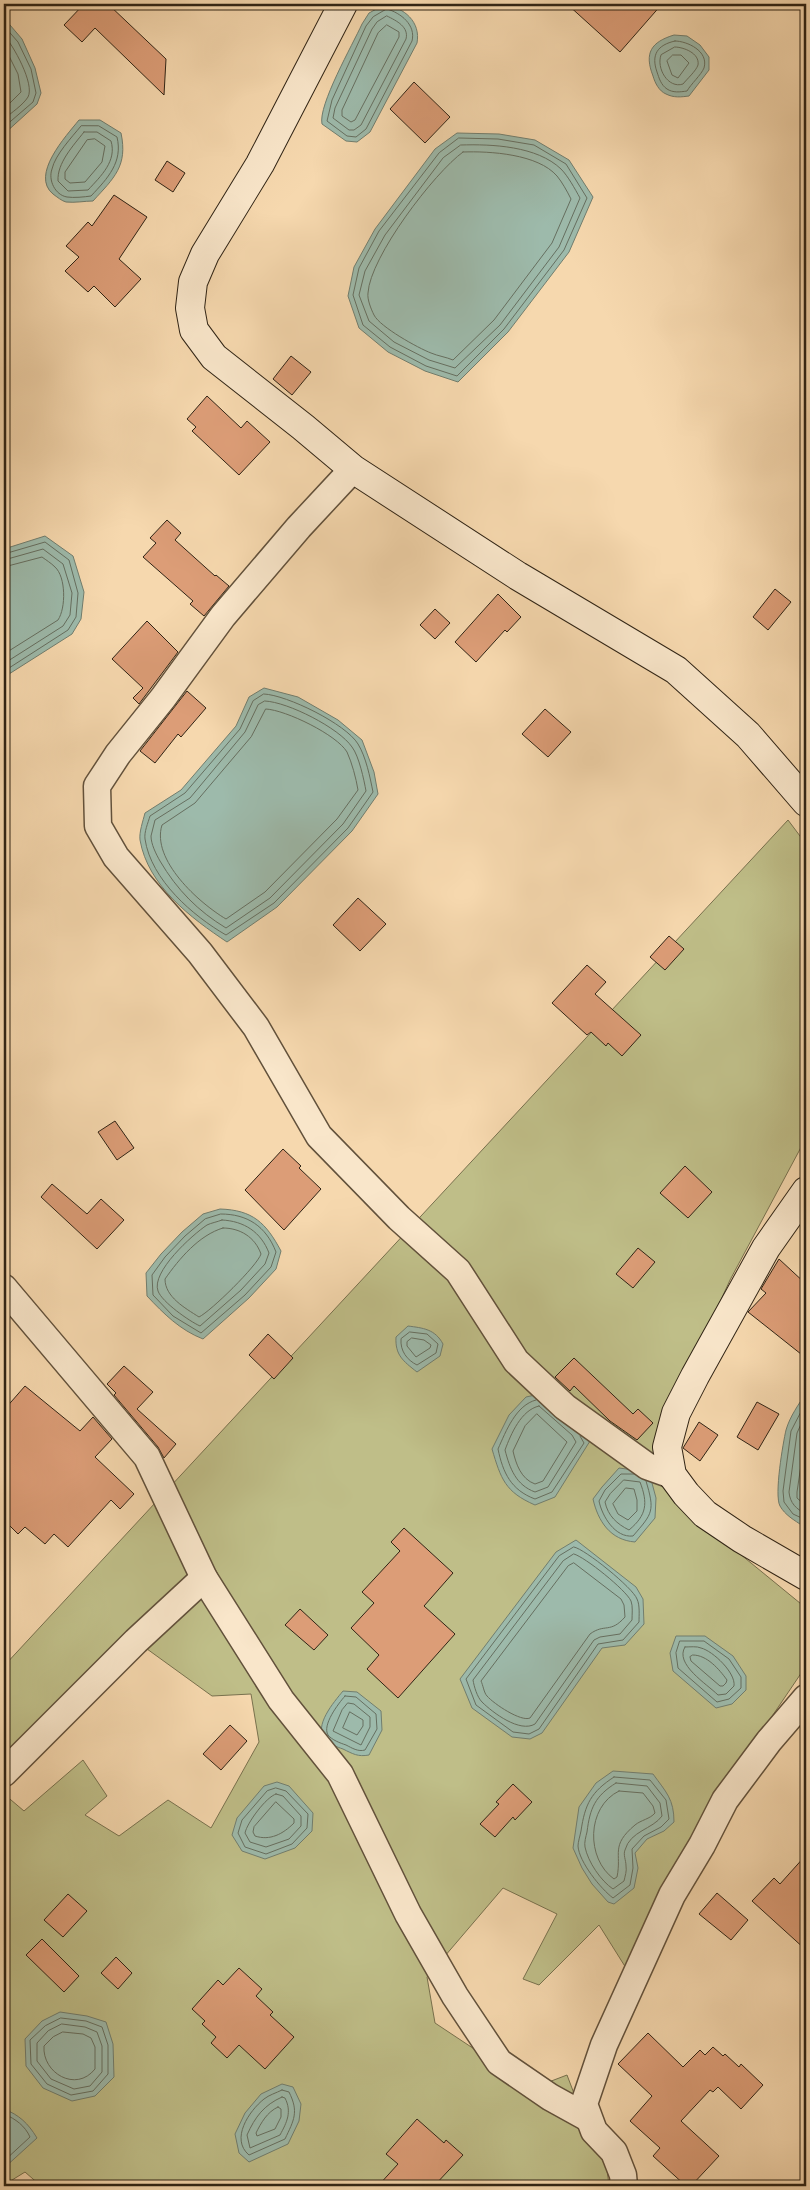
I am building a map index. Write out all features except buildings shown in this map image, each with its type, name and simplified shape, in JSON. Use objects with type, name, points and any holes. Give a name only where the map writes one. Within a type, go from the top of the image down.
[{"type":"street","points":[[343,4],[260,164],[205,254],[193,282],[190,308],[194,330],[214,357],[303,426],[353,469],[518,576],[676,670],[748,735],[806,802]]},
{"type":"street","points":[[353,469],[299,527],[223,616],[163,698],[118,754],[97,786],[98,826],[116,857],[200,953],[256,1027],[318,1136],[399,1218],[458,1271],[516,1361],[565,1407],[647,1466],[672,1475]]},
{"type":"street","points":[[806,1191],[766,1248],[676,1413],[667,1447],[672,1475],[686,1494],[706,1514],[742,1539],[806,1576]]},
{"type":"street","points":[[4,1288],[147,1457],[204,1578],[281,1700],[340,1774],[408,1914],[455,1996],[500,2062],[550,2097],[588,2118]]},
{"type":"street","points":[[4,1773],[136,1641],[204,1578]]},
{"type":"street","points":[[624,2186],[623,2175],[614,2152],[594,2131],[584,2104],[604,2045],[672,1895],[702,1846],[724,1800],[806,1698]]},
{"type":"shaded area","points":[[788,820],[806,844],[806,1138],[730,1280],[657,1440],[674,1500],[806,1608],[806,1666],[731,1777],[626,1968],[599,1925],[539,1985],[523,1979],[557,1914],[503,1888],[427,1977],[435,2023],[533,2088],[567,2075],[591,2138],[607,2169],[609,2186],[41,2186],[25,2172],[4,2185],[4,1794],[24,1811],[83,1760],[107,1796],[85,1815],[119,1836],[168,1800],[211,1828],[259,1742],[251,1694],[212,1696],[136,1641],[137,1622],[4,1756],[4,1666]]},
{"type":"water","points":[[384,5],[404,12],[414,22],[418,35],[417,43],[370,132],[357,142],[346,141],[322,124],[325,103],[362,24],[369,13]]},
{"type":"water","points":[[4,18],[22,39],[35,68],[41,93],[37,104],[4,134]]},
{"type":"water","points":[[674,35],[687,36],[700,45],[709,57],[709,70],[689,96],[675,97],[664,93],[656,84],[650,68],[651,50],[660,41]]},
{"type":"water","points":[[79,120],[100,120],[121,133],[123,154],[118,171],[93,201],[66,202],[53,194],[47,186],[46,177],[52,156]]},
{"type":"water","points":[[457,133],[499,134],[535,140],[569,160],[593,197],[569,252],[508,332],[458,382],[425,371],[388,352],[359,328],[348,296],[354,267],[375,229],[435,149]]},
{"type":"water","points":[[45,536],[73,556],[84,592],[81,619],[72,634],[9,674],[4,672],[4,549]]},
{"type":"water","points":[[264,688],[298,697],[338,720],[362,740],[374,772],[378,794],[352,831],[277,907],[227,942],[186,911],[162,886],[152,872],[145,857],[140,840],[141,826],[145,813],[181,790],[236,726],[249,697]]},
{"type":"water","points":[[220,1209],[250,1215],[264,1226],[281,1251],[276,1269],[249,1298],[203,1339],[180,1326],[147,1296],[146,1273],[182,1232],[203,1214]]},
{"type":"water","points":[[408,1326],[432,1332],[443,1344],[440,1356],[417,1372],[404,1361],[397,1349],[396,1337]]},
{"type":"water","points":[[544,1393],[590,1441],[555,1497],[535,1505],[517,1495],[506,1483],[498,1469],[492,1449],[509,1415],[526,1397]]},
{"type":"water","points":[[806,1393],[806,1525],[803,1526],[782,1509],[778,1500],[778,1491],[786,1430],[792,1415]]},
{"type":"water","points":[[619,1468],[649,1472],[656,1498],[655,1518],[635,1542],[619,1538],[606,1528],[598,1515],[593,1499]]},
{"type":"water","points":[[576,1540],[636,1587],[643,1599],[644,1624],[625,1645],[602,1648],[542,1733],[530,1739],[512,1737],[472,1708],[460,1679],[556,1552]]},
{"type":"water","points":[[676,1636],[705,1636],[733,1656],[746,1676],[746,1690],[732,1704],[716,1708],[673,1671],[670,1653]]},
{"type":"water","points":[[343,1691],[357,1692],[381,1711],[382,1730],[369,1755],[356,1755],[333,1745],[325,1740],[322,1734],[321,1728],[326,1714]]},
{"type":"water","points":[[613,1771],[653,1774],[671,1801],[674,1814],[674,1822],[664,1831],[647,1839],[635,1853],[638,1868],[634,1888],[614,1904],[608,1902],[592,1884],[573,1848],[579,1807],[596,1783]]},
{"type":"water","points":[[277,1782],[289,1786],[313,1813],[312,1831],[295,1848],[265,1859],[242,1851],[232,1835],[237,1818],[264,1786]]},
{"type":"water","points":[[60,2012],[87,2016],[106,2022],[113,2044],[114,2077],[95,2096],[72,2101],[43,2088],[26,2066],[25,2039],[42,2021]]},
{"type":"water","points":[[282,2084],[293,2087],[301,2104],[299,2121],[288,2144],[249,2162],[239,2153],[235,2134],[245,2113],[261,2094]]},
{"type":"water","points":[[4,2109],[23,2120],[37,2138],[4,2168]]}]
